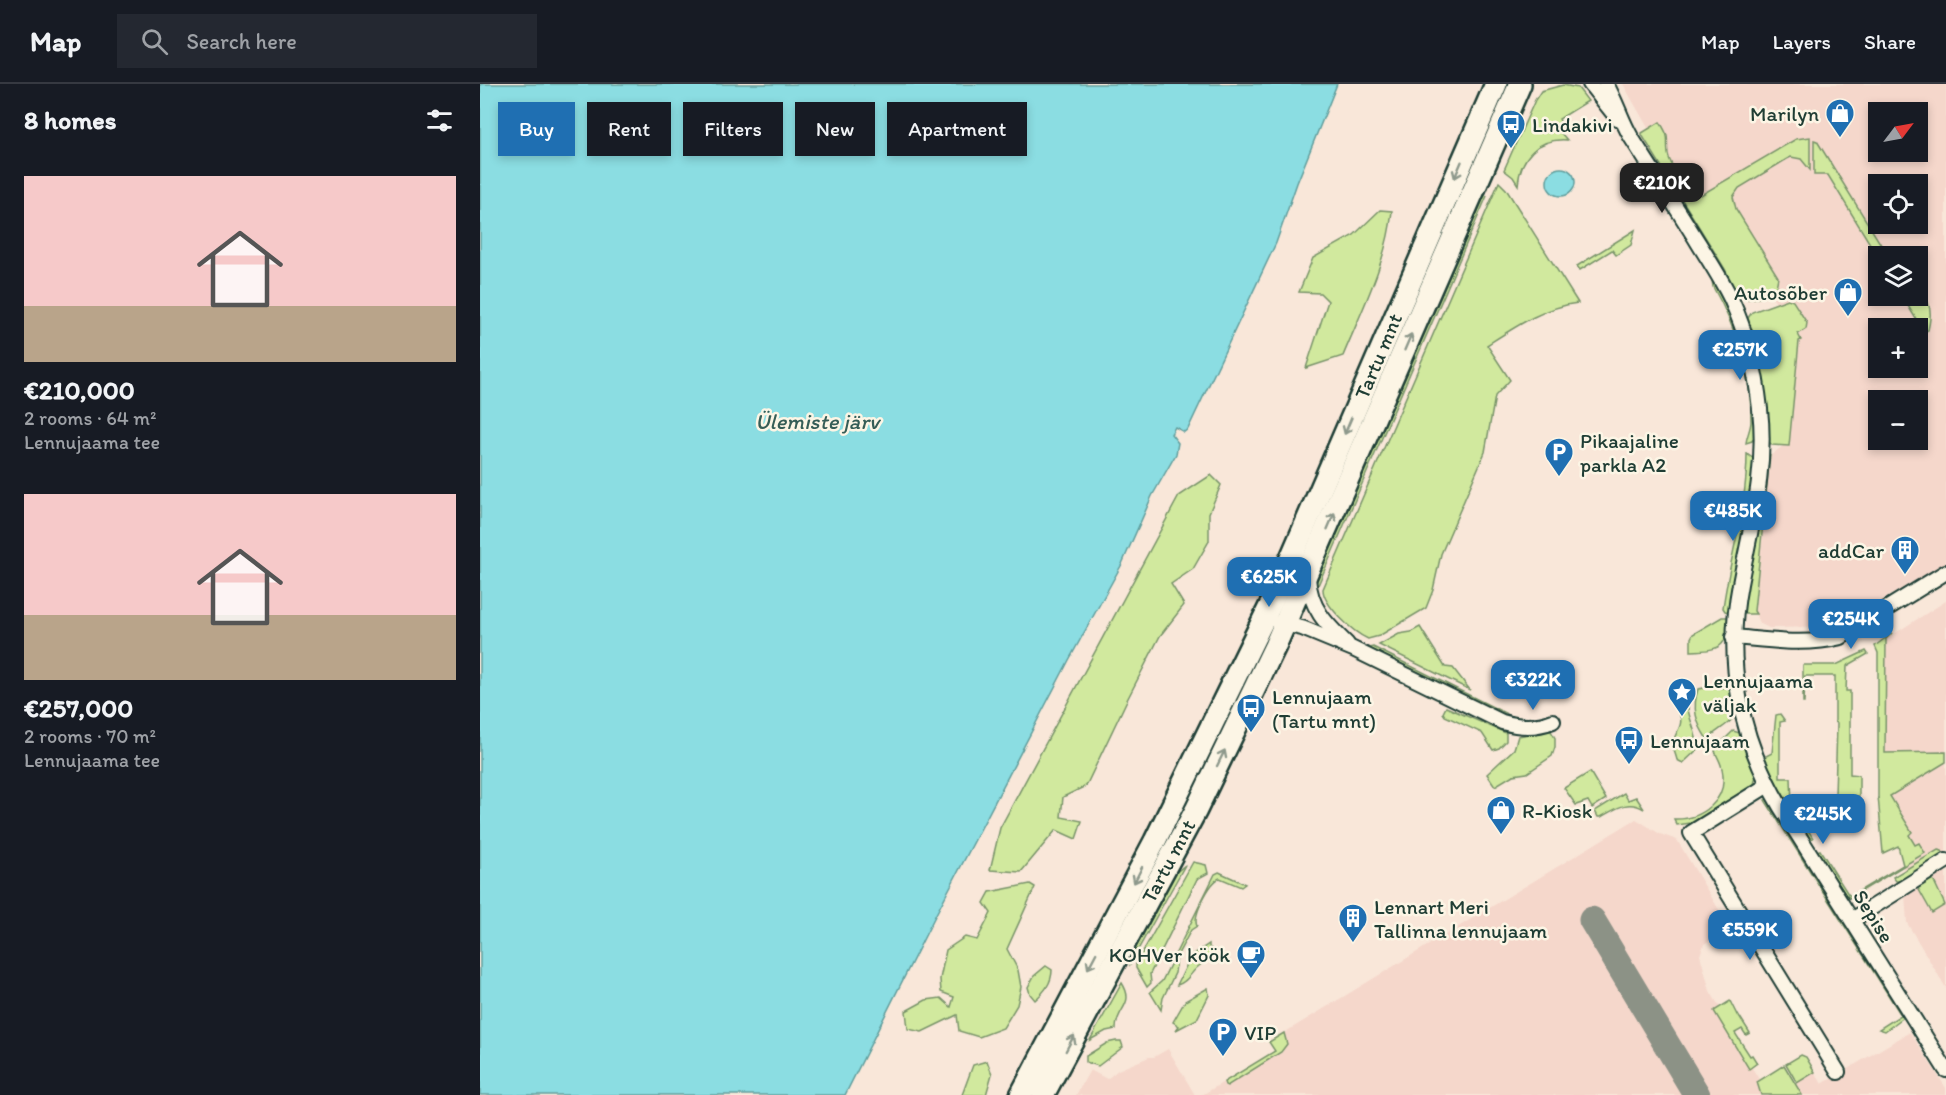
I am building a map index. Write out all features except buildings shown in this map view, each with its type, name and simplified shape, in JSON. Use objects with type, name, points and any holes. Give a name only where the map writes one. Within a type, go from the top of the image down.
[{"type":"highway","name":"Tartu mnt","points":[[1021,1095],[1150,850],[1259,628],[1496,84]]},
{"type":"highway","name":"Tartu mnt","points":[[1042,1095],[1196,810],[1286,624],[1521,86]]},
{"type":"street","points":[[1590,84],[1626,129]]},
{"type":"street","points":[[1605,84],[1626,129]]},
{"type":"street","name":"Sepise","points":[[1626,129],[1723,283],[1743,328],[1756,381],[1761,420],[1759,482],[1755,516],[1740,583],[1733,637],[1740,710],[1749,741],[1768,786],[1946,1070]]},
{"type":"street","points":[[1733,637],[1807,642],[1824,642],[1841,638],[1946,573]]},
{"type":"street","points":[[1308,575],[1309,595],[1313,604],[1335,633],[1353,649]]},
{"type":"street","points":[[1259,628],[1269,624],[1302,627],[1353,649],[1502,722],[1523,727],[1553,721]]},
{"type":"street","points":[[1768,786],[1691,833],[1838,1072]]},
{"type":"street","points":[[1852,920],[1946,861]]},
{"type":"shaded area","points":[[1623,84],[1946,84],[1946,563],[1851,618],[1821,627],[1769,628],[1759,623],[1754,611],[1770,456],[1788,442],[1799,341],[1712,199],[1694,209]]},
{"type":"shaded area","points":[[1946,601],[1946,988],[1907,923],[1903,865],[1884,794],[1886,639]]},
{"type":"shaded area","points":[[1636,819],[1660,834],[1677,840],[1730,928],[1704,944],[1700,955],[1710,991],[1724,1014],[1720,1017],[1769,1095],[1202,1095],[1275,1051],[1269,1042]]},
{"type":"shaded area","points":[[1910,1032],[1946,1088],[1946,1095],[1775,1095],[1814,1071],[1822,1084]]},
{"type":"shaded area","points":[[1168,1049],[1195,1095],[1076,1095],[1090,1070],[1107,1079],[1118,1070],[1154,1057]]},
{"type":"green space","points":[[1563,85],[1578,88],[1588,101],[1559,119],[1565,130],[1561,133],[1567,140],[1547,142],[1532,151],[1522,166],[1518,185],[1513,177],[1504,170],[1535,100],[1541,91]]},
{"type":"green space","points":[[1660,122],[1667,135],[1668,154],[1672,165],[1686,184],[1701,195],[1796,139],[1810,137],[1810,170],[1801,159],[1791,157],[1739,188],[1733,197],[1736,209],[1778,277],[1776,288],[1763,297],[1748,299],[1737,293],[1725,269],[1642,135]]},
{"type":"green space","points":[[1814,140],[1817,141],[1868,224],[1868,234],[1874,234],[1882,246],[1871,246],[1828,175],[1814,175]]},
{"type":"green space","points":[[1499,182],[1506,189],[1578,303],[1542,313],[1487,345],[1510,380],[1495,396],[1485,452],[1441,554],[1433,590],[1426,608],[1379,636],[1368,639],[1340,618],[1328,603],[1323,589]]},
{"type":"green space","points":[[1482,194],[1487,196],[1315,592],[1314,582]]},
{"type":"green space","points":[[1380,210],[1392,211],[1385,248],[1373,285],[1343,356],[1306,368],[1328,301],[1320,293],[1299,292],[1313,258],[1354,235]]},
{"type":"green space","points":[[1635,230],[1631,245],[1616,255],[1612,250],[1580,270],[1577,266]]},
{"type":"green space","points":[[1712,280],[1730,317],[1743,355],[1747,374],[1751,394],[1756,435],[1752,441],[1746,443],[1751,421],[1749,386],[1741,351]]},
{"type":"green space","points":[[1788,299],[1793,301],[1807,323],[1806,329],[1798,334],[1801,340],[1799,341],[1789,446],[1772,445],[1767,440],[1761,372],[1748,318],[1752,312]]},
{"type":"green space","points":[[1928,303],[1930,319],[1928,330],[1928,318],[1915,318],[1908,306],[1928,306]]},
{"type":"green space","points":[[1747,454],[1754,459],[1750,509],[1729,612],[1723,608],[1744,493]]},
{"type":"green space","points":[[1770,455],[1754,611],[1756,614],[1744,614],[1743,601],[1761,517],[1768,456]]},
{"type":"green space","points":[[1211,475],[1221,485],[1209,513],[1209,541],[1193,569],[1171,584],[1184,605],[1160,636],[1086,786],[1063,797],[1061,817],[1082,821],[1076,839],[1056,830],[1021,872],[990,870],[1000,828],[1179,496]]},
{"type":"green space","points":[[1722,617],[1729,617],[1724,641],[1716,648],[1691,651],[1693,634]]},
{"type":"green space","points":[[1420,627],[1445,667],[1453,668],[1470,690],[1379,645],[1399,634],[1411,632]]},
{"type":"green space","points":[[1892,633],[1886,639],[1885,753],[1946,752],[1946,762],[1890,796],[1912,832],[1909,835],[1915,845],[1919,843],[1925,853],[1850,898],[1817,851],[1820,850],[1851,896],[1903,865],[1898,846],[1883,853],[1878,796],[1878,653],[1875,646]]},
{"type":"green space","points":[[1373,647],[1505,713],[1502,714],[1368,648]]},
{"type":"green space","points":[[1866,651],[1868,654],[1847,666],[1846,691],[1850,691],[1850,774],[1859,775],[1859,796],[1835,796],[1837,723],[1835,722],[1835,676],[1805,676],[1803,703],[1803,665],[1836,665]]},
{"type":"green space","points":[[1730,684],[1734,714],[1729,722],[1707,739],[1696,715],[1695,703],[1698,689],[1718,686],[1723,688]]},
{"type":"green space","points":[[1689,693],[1688,709],[1696,735],[1697,750],[1683,763],[1677,760],[1673,745],[1681,720],[1677,707]]},
{"type":"green space","points":[[1446,707],[1506,733],[1506,741],[1493,750],[1482,733],[1445,716],[1443,713]]},
{"type":"green space","points":[[1780,714],[1785,721],[1780,722],[1780,778],[1791,778],[1792,804],[1813,838],[1810,839],[1778,786],[1764,757],[1772,753],[1776,715]]},
{"type":"green space","points":[[1551,731],[1555,738],[1552,756],[1527,773],[1513,775],[1495,786],[1487,774],[1514,749],[1518,736]]},
{"type":"green space","points":[[1733,731],[1740,733],[1756,775],[1754,785],[1691,823],[1677,825],[1674,819],[1703,812],[1717,799],[1723,780],[1715,751]]},
{"type":"green space","points":[[1590,772],[1606,799],[1592,808],[1588,801],[1576,805],[1564,788]]},
{"type":"green space","points":[[1624,793],[1628,800],[1636,797],[1644,809],[1627,805],[1598,817],[1595,811]]},
{"type":"green space","points":[[1767,799],[1905,1016],[1885,1031],[1879,1029],[1901,1015],[1765,800]]},
{"type":"green space","points":[[1938,850],[1944,855],[1901,881],[1896,881],[1893,877]]},
{"type":"green space","points":[[1193,862],[1206,865],[1208,873],[1197,879],[1150,974],[1151,983],[1147,987],[1136,964]]},
{"type":"green space","points":[[1185,865],[1130,964],[1130,954],[1173,875]]},
{"type":"green space","points":[[1219,872],[1245,884],[1241,887],[1220,878],[1207,892],[1199,907],[1197,926],[1191,930],[1177,956],[1175,973],[1163,998],[1161,1010],[1150,992],[1162,981],[1215,874]]},
{"type":"green space","points":[[1933,879],[1945,905],[1932,913],[1918,888]]},
{"type":"green space","points":[[1030,884],[1035,887],[1007,949],[1018,970],[1021,987],[1017,1005],[1003,1028],[979,1037],[959,1031],[957,1015],[922,1032],[908,1029],[906,1011],[926,1000],[941,998],[951,1007],[954,997],[941,992],[940,979],[946,950],[965,937],[977,940],[991,913],[984,903],[990,892]]},
{"type":"green space","points":[[1209,944],[1215,953],[1196,968],[1184,982],[1177,985],[1191,956]]},
{"type":"green space","points":[[1046,966],[1052,970],[1051,979],[1035,1000],[1028,987],[1034,976]]},
{"type":"green space","points":[[1122,983],[1127,997],[1116,1029],[1106,1031],[1090,1040]]},
{"type":"green space","points":[[1208,988],[1209,995],[1197,1019],[1176,1030],[1179,1026],[1173,1022],[1185,1001]]},
{"type":"green space","points":[[1730,1001],[1750,1033],[1746,1035],[1742,1029],[1735,1033],[1757,1063],[1749,1069],[1714,1011]]},
{"type":"green space","points":[[1284,1033],[1287,1044],[1281,1052],[1227,1086],[1225,1085],[1224,1082],[1275,1051],[1269,1042]]},
{"type":"green space","points":[[1121,1041],[1123,1047],[1098,1066],[1086,1062],[1086,1056],[1107,1043]]},
{"type":"green space","points":[[1801,1055],[1806,1057],[1815,1072],[1797,1083],[1786,1064]]},
{"type":"green space","points":[[987,1061],[992,1074],[986,1095],[962,1095],[973,1065]]},
{"type":"green space","points":[[1784,1065],[1802,1095],[1761,1095],[1757,1082]]},
{"type":"water","name":"Ülemiste järv","points":[[480,84],[1337,84],[1297,183],[1276,243],[1188,429],[1184,432],[1175,427],[1171,434],[1178,443],[1176,454],[1152,496],[1122,564],[935,916],[845,1095],[480,1095]]},
{"type":"water","points":[[1561,168],[1571,172],[1575,182],[1571,192],[1561,196],[1551,192],[1547,182],[1551,172]]},
{"type":"taxiway","points":[[1592,920],[1697,1095]]},
{"type":"place","name":"Marilyn","points":[[1840,138]]},
{"type":"place","name":"Lindakivi","points":[[1511,150]]},
{"type":"place","name":"Autosõber","points":[[1848,318]]},
{"type":"place","name":"Pikaajaline parkla A2","points":[[1559,478]]},
{"type":"place","name":"addCar","points":[[1905,576]]},
{"type":"place","name":"Lennujaama väljak","points":[[1682,718]]},
{"type":"place","name":"Lennujaam (Tartu mnt)","points":[[1251,734]]},
{"type":"place","name":"Lennujaam","points":[[1629,766]]},
{"type":"place","name":"R-Kiosk","points":[[1501,836]]},
{"type":"place","name":"Lennart Meri Tallinna lennujaam","points":[[1353,944]]},
{"type":"place","name":"KOHVer köök","points":[[1251,980]]},
{"type":"place","name":"VIP","points":[[1223,1058]]}]
